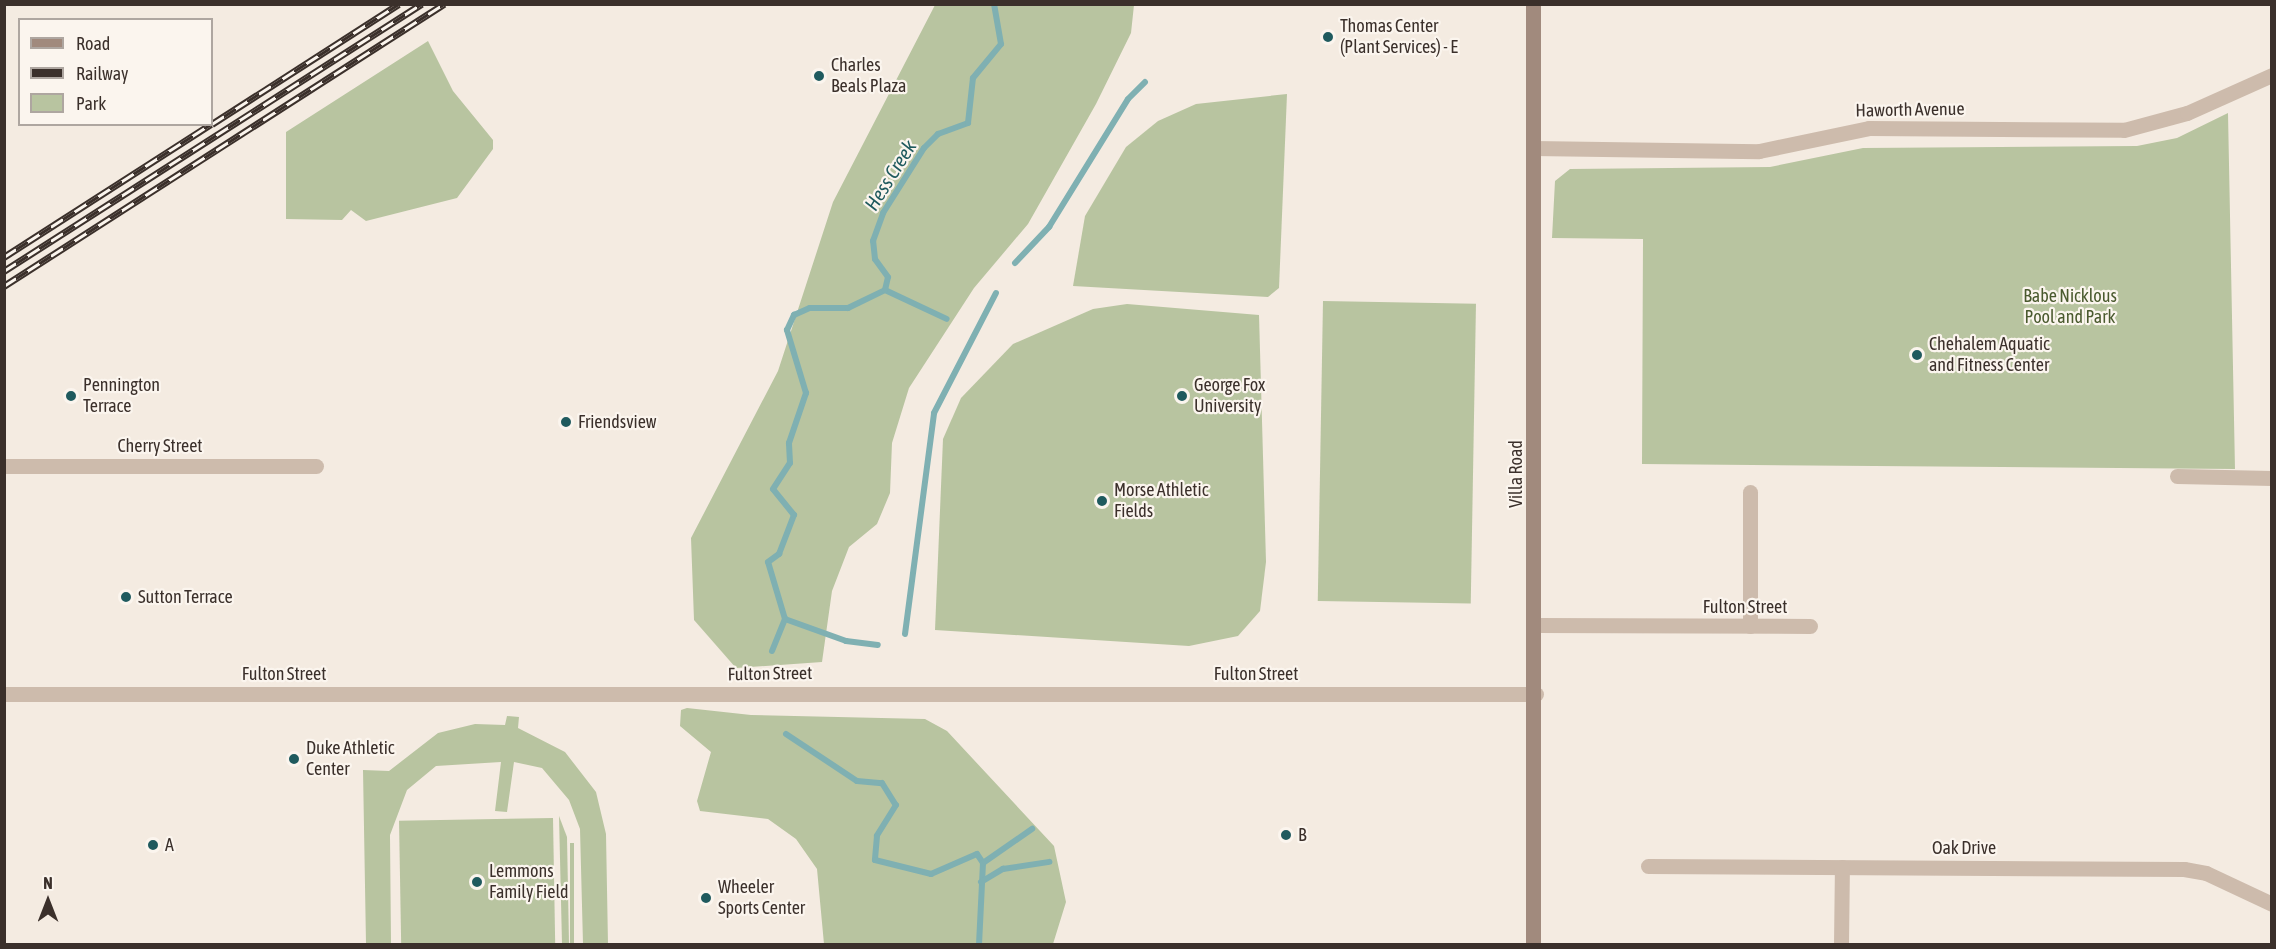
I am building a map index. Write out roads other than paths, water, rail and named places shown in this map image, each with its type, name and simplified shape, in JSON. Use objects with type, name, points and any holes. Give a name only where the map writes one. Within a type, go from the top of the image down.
[{"type":"main road","name":"Villa Road","points":[[1533,4],[1536,625],[1533,945]]},
{"type":"street","name":"Haworth Avenue","points":[[1533,148],[1760,151],[1869,128],[2124,130],[2155,125],[2271,75]]},
{"type":"street","name":"Cherry Street","points":[[4,466],[315,466]]},
{"type":"street","points":[[2177,476],[2271,478]]},
{"type":"street","points":[[1750,492],[1750,626]]},
{"type":"street","name":"Fulton Street","points":[[1536,625],[1810,626]]},
{"type":"street","name":"Fulton Street","points":[[4,694],[1536,694]]},
{"type":"street","name":"Oak Drive","points":[[1648,866],[2184,869],[2206,873],[2271,904]]},
{"type":"street","points":[[1841,945],[1842,867]]},
{"type":"waterway","name":"Hess Creek","points":[[772,651],[785,619],[768,562],[779,554],[794,515],[773,489],[790,463],[789,443],[806,393],[787,330],[794,315],[810,308],[848,308],[885,290],[888,277],[875,259],[873,241],[883,213],[924,148],[938,134],[968,123],[973,78],[1001,44],[994,4]]},
{"type":"waterway","points":[[1015,263],[1049,227],[1128,99],[1145,82]]},
{"type":"waterway","points":[[885,290],[947,319]]},
{"type":"waterway","points":[[905,634],[934,413],[996,293]]},
{"type":"waterway","points":[[785,619],[846,641],[878,645]]},
{"type":"waterway","name":"Hess Creek","points":[[786,734],[857,781],[882,783],[896,805],[877,836],[875,860],[931,874],[977,854],[983,863],[979,944]]},
{"type":"waterway","points":[[983,863],[1032,829]]},
{"type":"waterway","points":[[981,882],[1003,869],[1049,862]]},
{"type":"railway","points":[[213,123],[399,4]]},
{"type":"railway","points":[[4,271],[422,4]]},
{"type":"railway","points":[[4,286],[444,4]]},
{"type":"railway","points":[[4,257],[208,126]]},
{"type":"place","name":"Thomas Center (Plant Services) - E","points":[[1328,37]]},
{"type":"place","name":"Charles Beals Plaza","points":[[819,76]]},
{"type":"place","name":"Chehalem Aquatic and Fitness Center","points":[[1917,355]]},
{"type":"place","name":"Pennington Terrace","points":[[71,396]]},
{"type":"place","name":"George Fox University","points":[[1182,396]]},
{"type":"place","name":"Friendsview","points":[[566,422]]},
{"type":"place","name":"Morse Athletic Fields","points":[[1102,501]]},
{"type":"place","name":"Sutton Terrace","points":[[126,597]]},
{"type":"place","name":"Duke Athletic Center","points":[[294,759]]},
{"type":"place","name":"B","points":[[1286,835]]},
{"type":"place","name":"A","points":[[153,845]]},
{"type":"place","name":"Lemmons Family Field","points":[[477,882]]},
{"type":"place","name":"Wheeler Sports Center","points":[[706,898]]},
{"type":"park label","name":"Babe Nicklous Pool and Park","points":[[2070,307]]}]
